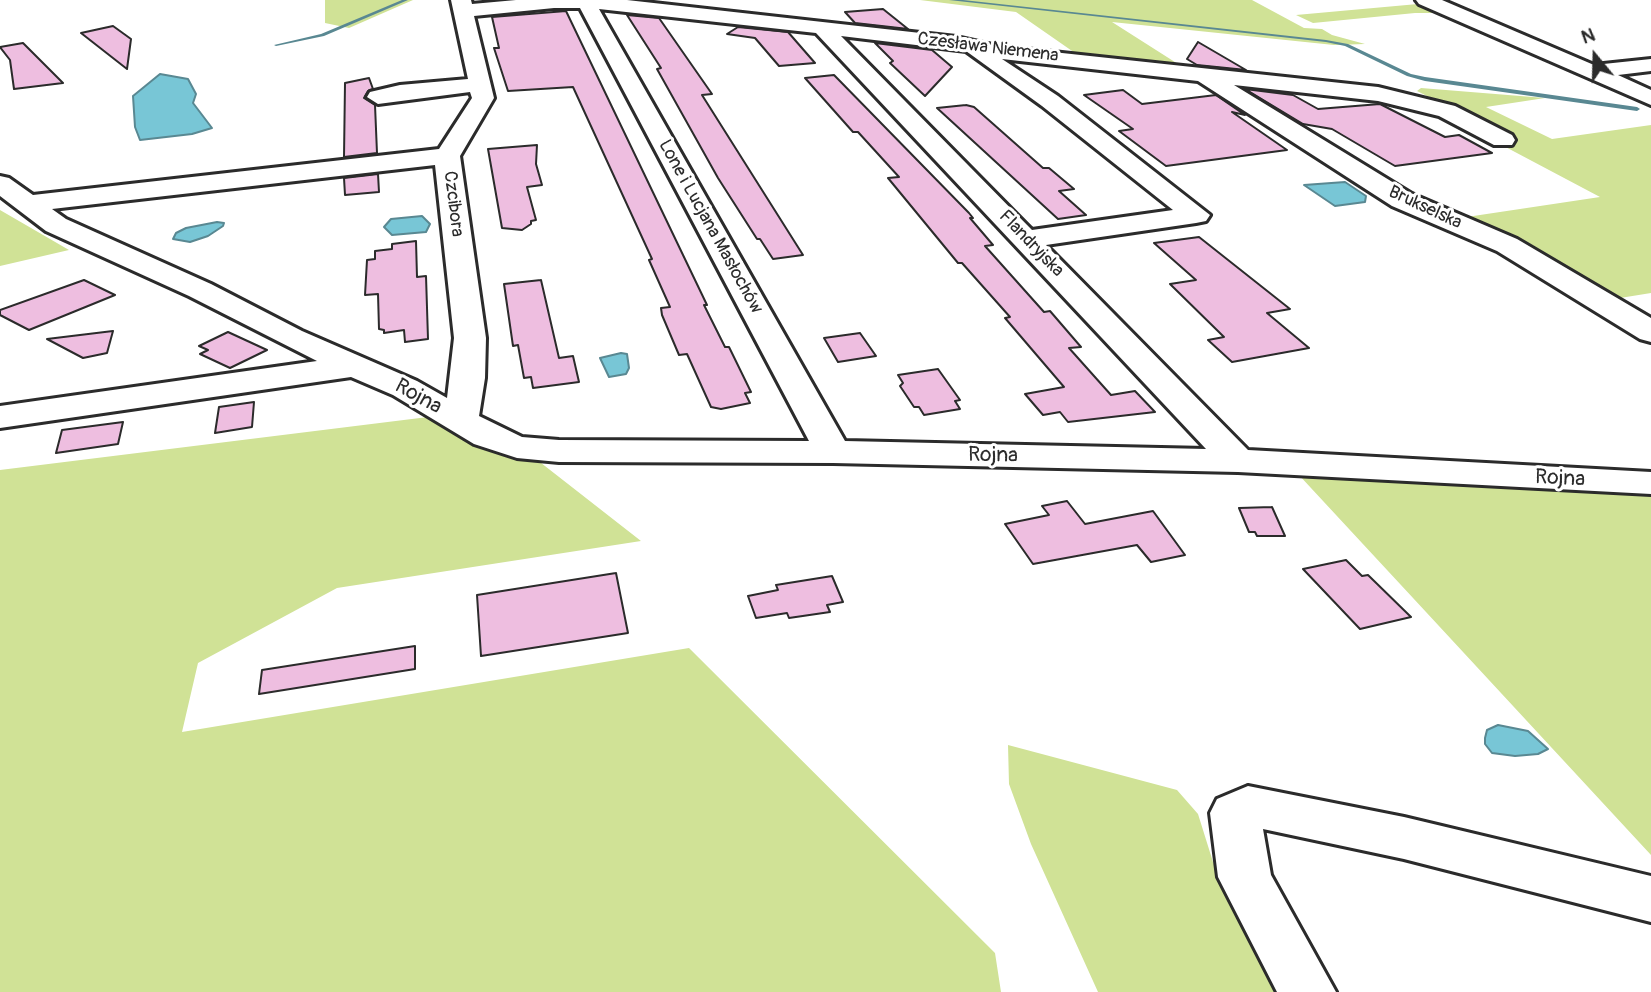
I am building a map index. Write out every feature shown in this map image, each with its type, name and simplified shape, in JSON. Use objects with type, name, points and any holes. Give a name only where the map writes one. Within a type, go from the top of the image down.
[{"type":"street","points":[[1426,0],[1651,98]]},
{"type":"street","name":"Czesława Niemena","points":[[463,6],[586,2],[956,43],[972,49],[1393,97],[1447,111],[1503,140]]},
{"type":"street","name":"Lone i Lucjana Masłochów","points":[[586,2],[833,452]]},
{"type":"street","name":"Czcibora","points":[[460,421],[468,378],[470,338],[447,156],[483,98],[478,85],[463,6]]},
{"type":"street","name":"Flandryjska","points":[[823,29],[1238,461]]},
{"type":"street","points":[[972,49],[1050,101],[1196,215],[1027,239]]},
{"type":"street","points":[[1592,72],[1651,65]]},
{"type":"street","name":"Brukselska","points":[[1205,75],[1223,90],[1402,200],[1507,245],[1651,332]]},
{"type":"street","points":[[378,97],[478,85]]},
{"type":"street","points":[[26,204],[447,156]]},
{"type":"street","name":"Rojna","points":[[0,184],[56,225],[200,290],[291,338],[405,388],[495,440],[530,450],[833,452],[1238,461],[1651,483]]},
{"type":"street","points":[[0,417],[355,366]]},
{"type":"street","points":[[1307,992],[1245,877],[1235,813],[1248,806],[1404,838],[1651,899]]},
{"type":"green space","points":[[325,0],[413,0],[349,28],[325,23]]},
{"type":"green space","points":[[920,0],[1252,0],[1304,28],[1322,29],[1332,35],[1365,44],[1334,45],[1112,22],[1178,64],[1075,53],[1016,12]]},
{"type":"green space","points":[[1429,3],[1452,13],[1415,13],[1313,23],[1296,15]]},
{"type":"green space","points":[[1421,88],[1545,98],[1486,107],[1552,139],[1651,125],[1651,293],[1620,298],[1551,260],[1460,218],[1600,197],[1498,143],[1518,142],[1417,91]]},
{"type":"green space","points":[[0,210],[69,250],[0,266]]},
{"type":"green space","points":[[428,417],[536,459],[641,541],[337,588],[198,663],[182,732],[689,648],[995,953],[1001,992],[0,992],[0,470]]},
{"type":"green space","points":[[1298,474],[1651,492],[1651,855],[1426,612]]},
{"type":"green space","points":[[1008,745],[1177,790],[1198,814],[1213,862],[1282,992],[1098,992],[1031,844],[1009,784]]},
{"type":"water","points":[[160,74],[188,79],[196,94],[193,103],[212,128],[192,134],[140,140],[135,127],[133,96]]},
{"type":"water","points":[[1345,182],[1366,196],[1365,202],[1335,206],[1304,185]]},
{"type":"water","points":[[422,216],[430,224],[426,232],[392,235],[384,227],[391,219]]},
{"type":"water","points":[[224,223],[223,226],[208,236],[190,242],[173,239],[176,233],[186,228]]},
{"type":"water","points":[[627,354],[629,368],[626,374],[609,377],[600,358]]},
{"type":"water","points":[[1498,725],[1528,731],[1548,749],[1538,754],[1515,756],[1492,753],[1485,744],[1485,738],[1487,730]]},
{"type":"building","points":[[883,9],[908,29],[855,23],[845,12]]},
{"type":"building","points":[[566,11],[707,305],[704,305],[751,392],[745,393],[750,403],[721,409],[711,407],[687,354],[679,355],[662,315],[661,308],[670,307],[649,260],[652,259],[573,87],[508,91],[494,48],[499,48],[492,17]]},
{"type":"building","points":[[627,15],[659,18],[712,94],[702,95],[803,255],[773,259],[760,239],[757,239],[718,178],[657,69],[661,68]]},
{"type":"building","points":[[113,26],[131,39],[127,69],[81,33]]},
{"type":"building","points":[[738,27],[788,32],[815,63],[779,66],[755,38],[727,34]]},
{"type":"building","points":[[1198,42],[1246,70],[1197,65],[1187,59]]},
{"type":"building","points":[[23,43],[63,83],[14,89],[10,60],[0,47]]},
{"type":"building","points":[[875,43],[932,50],[952,67],[925,96],[890,63],[893,61]]},
{"type":"building","points":[[834,75],[969,213],[973,218],[970,218],[993,245],[985,246],[1044,312],[1050,311],[1081,347],[1069,348],[1111,395],[1135,391],[1155,412],[1068,422],[1060,412],[1043,415],[1025,394],[1064,387],[1005,318],[1010,317],[962,263],[958,263],[888,178],[899,177],[858,132],[853,132],[805,78]]},
{"type":"building","points":[[369,78],[373,89],[368,91],[364,98],[375,105],[377,153],[344,157],[345,83]]},
{"type":"building","points":[[1245,89],[1293,95],[1318,109],[1380,104],[1445,137],[1459,135],[1492,153],[1395,166],[1332,129],[1303,124]]},
{"type":"building","points":[[1123,90],[1142,104],[1216,95],[1245,115],[1232,112],[1287,150],[1166,166],[1119,131],[1133,129],[1084,95]]},
{"type":"building","points":[[966,105],[974,107],[1043,168],[1049,168],[1074,189],[1059,191],[1086,215],[1058,219],[937,108]]},
{"type":"building","points":[[537,145],[536,164],[542,185],[527,187],[536,220],[522,230],[502,228],[488,149]]},
{"type":"building","points":[[378,174],[379,192],[345,195],[344,178]]},
{"type":"building","points":[[1199,237],[1290,309],[1267,313],[1309,348],[1232,362],[1208,340],[1224,337],[1170,284],[1196,280],[1154,243]]},
{"type":"building","points":[[416,241],[417,277],[426,276],[428,339],[405,342],[404,330],[384,333],[384,330],[379,329],[378,294],[365,295],[367,260],[375,259],[375,251],[392,249],[392,244]]},
{"type":"building","points":[[84,280],[115,295],[29,330],[0,315],[0,310]]},
{"type":"building","points":[[541,280],[559,358],[573,356],[579,382],[533,388],[531,377],[524,378],[518,345],[513,346],[504,284]]},
{"type":"building","points":[[113,331],[107,353],[83,358],[47,339]]},
{"type":"building","points":[[228,332],[267,350],[230,368],[200,354],[208,350],[199,346]]},
{"type":"building","points":[[860,333],[876,356],[838,362],[824,338]]},
{"type":"building","points":[[938,369],[960,400],[955,401],[960,409],[924,415],[919,407],[914,407],[900,386],[903,383],[898,375]]},
{"type":"building","points":[[254,402],[252,427],[215,433],[219,407]]},
{"type":"building","points":[[123,422],[118,444],[56,453],[62,430]]},
{"type":"building","points":[[1067,501],[1085,524],[1153,511],[1185,555],[1151,562],[1137,545],[1033,564],[1005,524],[1049,515],[1042,506]]},
{"type":"building","points":[[1272,507],[1285,536],[1257,536],[1255,532],[1249,532],[1239,508]]},
{"type":"building","points":[[1346,560],[1362,576],[1368,575],[1411,617],[1360,629],[1303,569]]},
{"type":"building","points":[[616,573],[628,633],[481,656],[477,595]]},
{"type":"building","points":[[832,576],[843,602],[827,605],[830,612],[789,618],[787,613],[756,618],[748,596],[778,590],[776,585]]},
{"type":"building","points":[[415,646],[415,669],[259,694],[262,670]]},
{"type":"waterway","points":[[276,45],[322,35],[406,0]]},
{"type":"waterway","points":[[951,0],[1326,41],[1346,45],[1409,75],[1425,79],[1637,109]]}]
